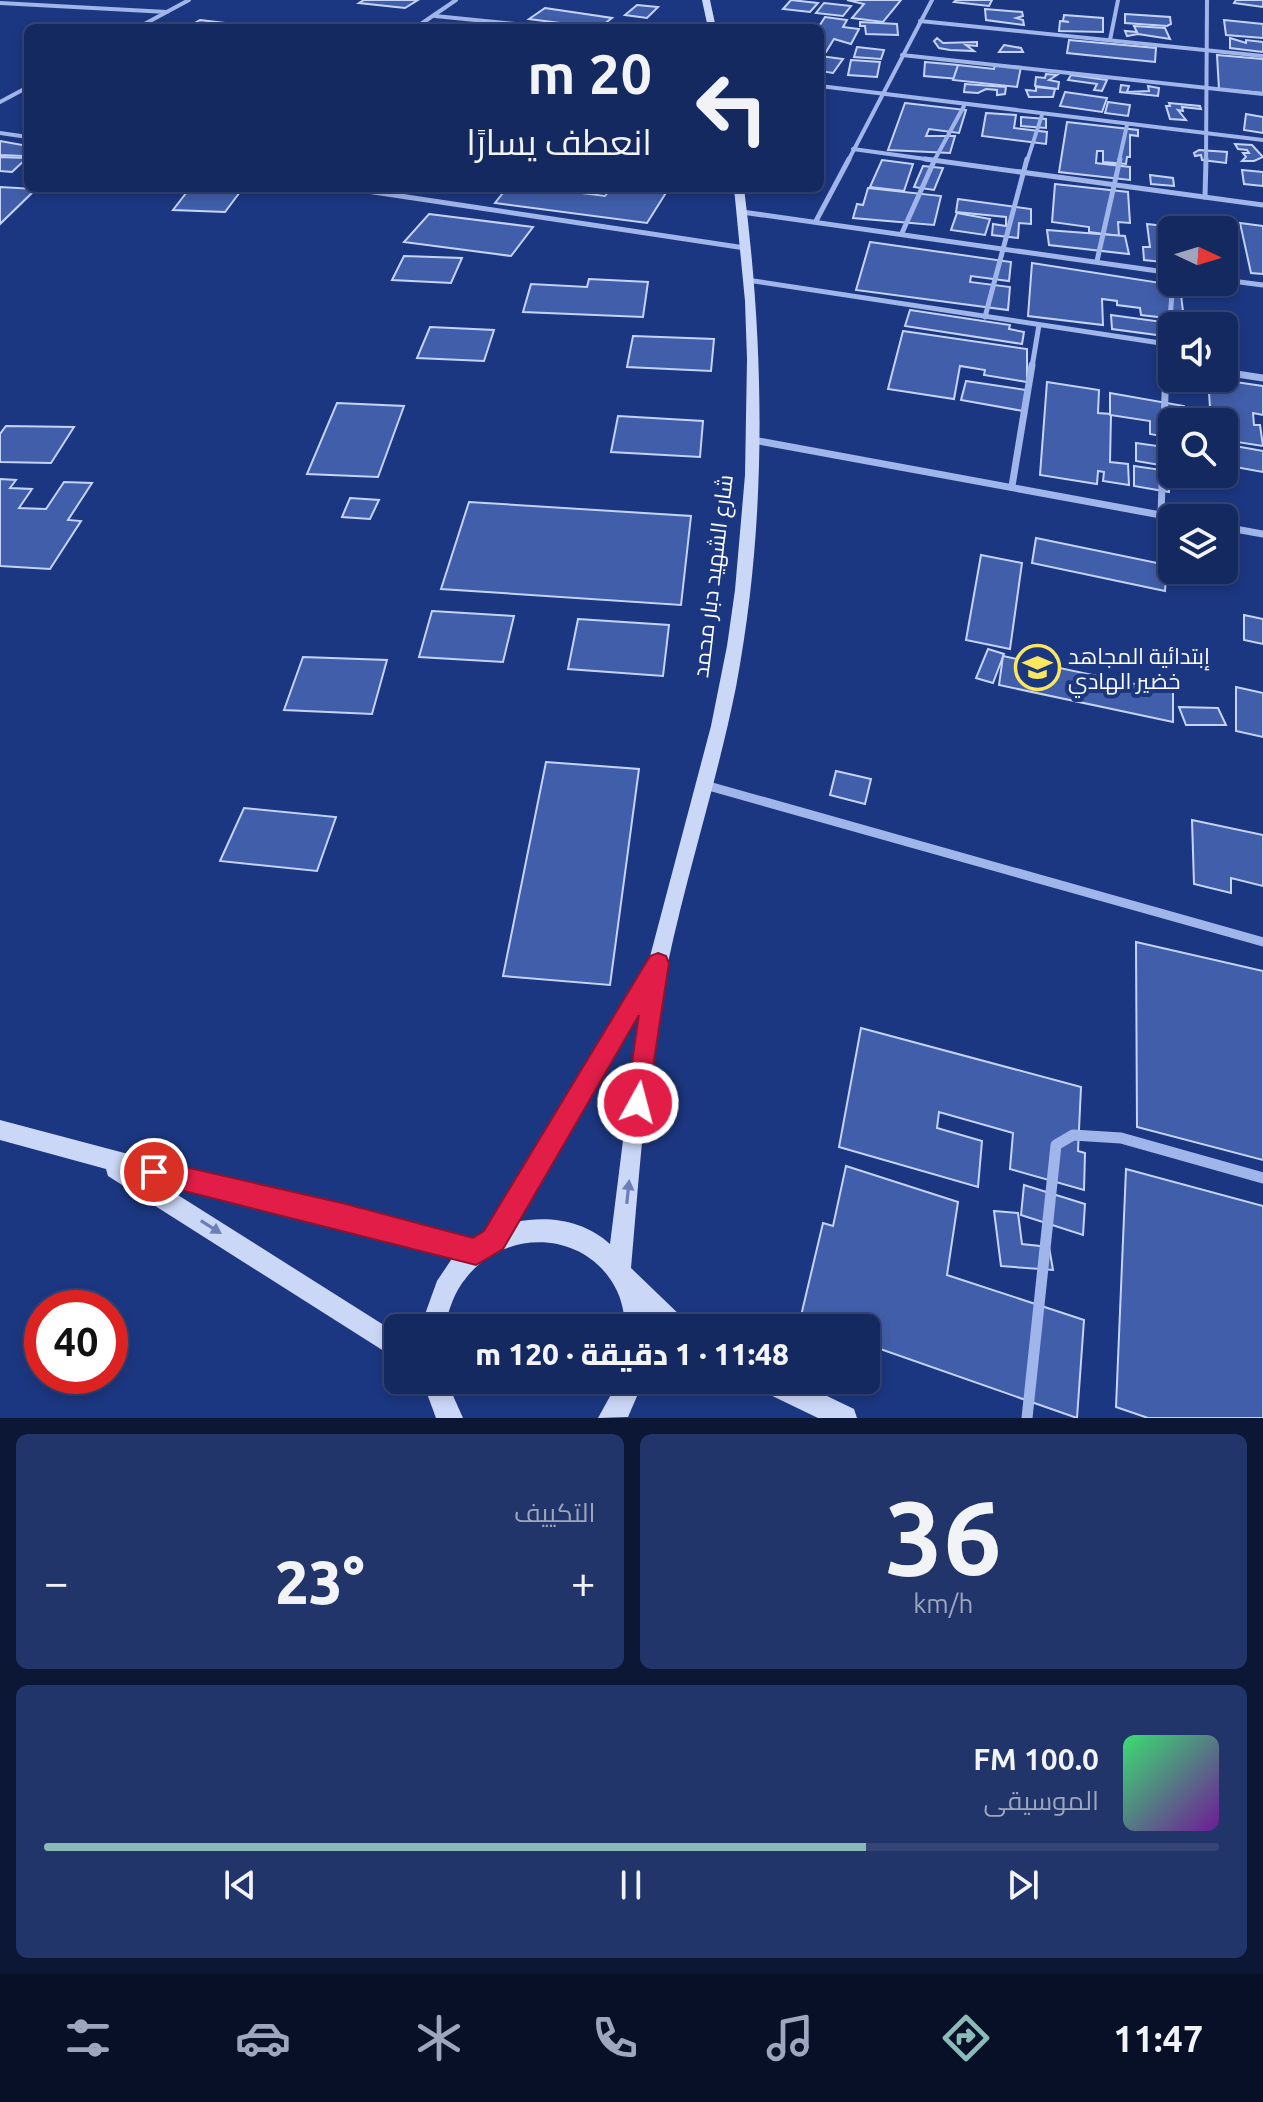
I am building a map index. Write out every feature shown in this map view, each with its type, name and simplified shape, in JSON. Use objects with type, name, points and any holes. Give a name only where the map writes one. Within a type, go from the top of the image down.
[{"type":"street","points":[[144,24],[189,0]]},
{"type":"street","points":[[422,24],[456,0]]},
{"type":"street","points":[[706,0],[711,24]]},
{"type":"street","points":[[816,221],[932,0]]},
{"type":"street","points":[[1110,40],[1118,0]]},
{"type":"street","points":[[1205,197],[1209,88],[1207,0]]},
{"type":"street","points":[[0,3],[167,12]]},
{"type":"street","points":[[435,16],[515,24]]},
{"type":"street","points":[[920,21],[1263,56]]},
{"type":"street","points":[[902,55],[1263,94]]},
{"type":"street","points":[[824,87],[964,106],[1263,140]]},
{"type":"street","points":[[0,102],[24,89]]},
{"type":"street","points":[[902,233],[934,160],[964,106]]},
{"type":"street","points":[[985,317],[1023,172],[1042,115]]},
{"type":"street","points":[[1097,261],[1127,125]]},
{"type":"street","points":[[0,133],[24,136]]},
{"type":"street","points":[[853,149],[1263,205]]},
{"type":"street","points":[[375,192],[745,248]]},
{"type":"street","points":[[410,197],[415,192]]},
{"type":"street","name":"شارع الشهيد دبار محمد","points":[[658,963],[704,785],[735,648],[748,539],[753,440],[747,280],[740,192]]},
{"type":"street","points":[[742,212],[1158,271]]},
{"type":"street","points":[[747,280],[1158,343]]},
{"type":"street","points":[[1238,282],[1263,285]]},
{"type":"street","points":[[1012,486],[1039,325]]},
{"type":"street","points":[[1238,374],[1263,378]]},
{"type":"street","points":[[1162,504],[1168,392]]},
{"type":"street","points":[[753,440],[1158,514]]},
{"type":"street","points":[[1238,530],[1263,534]]},
{"type":"street","points":[[704,785],[1263,942]]},
{"type":"street","points":[[436,1314],[454,1274],[484,1246],[658,963]]},
{"type":"street","points":[[637,1314],[623,1275],[644,1053],[658,963]]},
{"type":"street","points":[[0,1130],[97,1157],[484,1246],[527,1229],[562,1230],[594,1244],[663,1314]]},
{"type":"street","points":[[1027,1418],[1056,1145],[1073,1135],[1121,1138],[1263,1178]]},
{"type":"street","points":[[97,1157],[384,1339]]},
{"type":"street","points":[[439,1394],[445,1414]]},
{"type":"street","points":[[610,1418],[626,1394]]},
{"type":"street","points":[[796,1394],[845,1418]]},
{"type":"building","points":[[364,0],[418,0],[405,8],[359,3]]},
{"type":"building","points":[[791,0],[818,3],[810,12],[783,9]]},
{"type":"building","points":[[847,0],[901,0],[883,22],[852,18],[864,4]]},
{"type":"building","points":[[992,0],[989,6],[954,2]]},
{"type":"building","points":[[1236,0],[1263,0],[1263,7],[1234,3]]},
{"type":"building","points":[[824,3],[851,6],[843,16],[816,13]]},
{"type":"building","points":[[637,5],[658,7],[647,18],[625,15]]},
{"type":"building","points":[[545,8],[612,18],[604,24],[568,24],[529,19]]},
{"type":"building","points":[[985,9],[1022,12],[1023,16],[1016,18],[1023,20],[1024,25],[986,20]]},
{"type":"building","points":[[1125,14],[1170,17],[1171,24],[1125,23]]},
{"type":"building","points":[[1064,15],[1103,18],[1103,32],[1059,31],[1060,21],[1069,22],[1063,21]]},
{"type":"building","points":[[825,17],[847,20],[843,27],[859,29],[851,44],[834,39],[824,52],[824,24],[821,24]]},
{"type":"building","points":[[200,20],[234,24],[193,24]]},
{"type":"building","points":[[1224,20],[1263,24],[1263,38],[1226,35]]},
{"type":"building","points":[[860,22],[897,24],[898,35],[866,34],[865,26],[860,26]]},
{"type":"building","points":[[1134,26],[1165,28],[1170,39],[1138,34],[1127,36],[1125,31],[1137,32]]},
{"type":"building","points":[[937,38],[943,43],[977,42],[977,46],[966,45],[974,51],[939,48],[934,41]]},
{"type":"building","points":[[1230,38],[1246,43],[1246,40],[1263,42],[1263,52],[1230,48]]},
{"type":"building","points":[[1069,40],[1156,48],[1155,62],[1067,53]]},
{"type":"building","points":[[1004,45],[1021,48],[1023,52],[999,52]]},
{"type":"building","points":[[857,47],[884,50],[881,59],[854,57]]},
{"type":"building","points":[[1217,55],[1263,59],[1263,93],[1219,89]]},
{"type":"building","points":[[824,57],[843,59],[833,73],[824,72]]},
{"type":"building","points":[[851,60],[880,62],[877,77],[848,75]]},
{"type":"building","points":[[925,62],[958,65],[958,79],[924,76]]},
{"type":"building","points":[[958,65],[994,69],[995,65],[1021,67],[1017,87],[953,80]]},
{"type":"building","points":[[1046,74],[1057,75],[1049,80],[1059,82],[1058,89],[1035,86],[1036,77],[1045,78]]},
{"type":"building","points":[[1071,75],[1107,80],[1102,91],[1094,90],[1097,84],[1068,80]]},
{"type":"building","points":[[965,84],[1006,87],[1005,94],[997,95],[997,90],[986,89],[978,93],[964,92]]},
{"type":"building","points":[[1121,85],[1129,86],[1127,92],[1149,91],[1148,86],[1159,88],[1158,96],[1120,92]]},
{"type":"building","points":[[1036,87],[1055,89],[1053,97],[1029,97],[1026,90],[1036,91]]},
{"type":"building","points":[[1065,92],[1107,98],[1102,112],[1060,106]]},
{"type":"building","points":[[1108,102],[1130,105],[1128,116],[1105,113]]},
{"type":"building","points":[[905,103],[966,110],[959,133],[929,129],[926,136],[955,136],[950,153],[888,150]]},
{"type":"building","points":[[1169,103],[1200,106],[1201,109],[1182,107],[1183,111],[1178,110],[1186,120],[1170,119],[1166,106],[1170,106]]},
{"type":"building","points":[[986,113],[1016,115],[1014,128],[1047,132],[1046,144],[982,136]]},
{"type":"building","points":[[1246,114],[1263,117],[1263,133],[1244,130]]},
{"type":"building","points":[[1021,117],[1046,119],[1046,128],[1021,126]]},
{"type":"building","points":[[1067,122],[1138,130],[1138,136],[1130,135],[1130,157],[1127,157],[1126,164],[1103,162],[1103,151],[1097,151],[1096,163],[1130,167],[1130,180],[1059,172]]},
{"type":"building","points":[[0,141],[24,145],[23,156],[0,155]]},
{"type":"building","points":[[1235,144],[1252,145],[1263,157],[1242,161],[1246,157],[1243,153],[1249,153],[1238,149]]},
{"type":"building","points":[[1199,150],[1227,152],[1226,163],[1202,160],[1201,155],[1195,156],[1194,153]]},
{"type":"building","points":[[0,157],[24,158],[12,172],[0,171]]},
{"type":"building","points":[[882,160],[913,164],[904,191],[870,187]]},
{"type":"building","points":[[923,166],[943,168],[934,190],[914,187]]},
{"type":"building","points":[[1242,170],[1263,172],[1263,186],[1244,184]]},
{"type":"building","points":[[1150,175],[1173,178],[1174,186],[1151,184]]},
{"type":"building","points":[[1055,184],[1128,192],[1130,223],[1118,222],[1119,236],[1089,232],[1089,227],[1052,222]]},
{"type":"building","points":[[0,187],[33,192],[0,224]]},
{"type":"building","points":[[868,188],[941,196],[934,225],[853,218],[857,204],[863,205]]},
{"type":"building","points":[[187,192],[240,192],[225,212],[173,210]]},
{"type":"building","points":[[504,192],[574,192],[605,196],[608,192],[666,192],[647,223],[495,203]]},
{"type":"building","points":[[958,199],[1031,209],[1031,224],[1019,223],[1018,238],[992,235],[993,224],[1006,226],[1006,217],[956,212]]},
{"type":"building","points":[[957,213],[990,219],[985,235],[951,230]]},
{"type":"building","points":[[429,214],[533,227],[511,256],[404,242]]},
{"type":"building","points":[[1240,223],[1263,226],[1263,274],[1251,273]]},
{"type":"building","points":[[1147,224],[1158,225],[1158,262],[1144,260],[1143,247],[1150,247]]},
{"type":"building","points":[[1047,230],[1125,236],[1129,254],[1049,245]]},
{"type":"building","points":[[870,242],[1011,262],[1009,281],[971,276],[970,282],[1010,287],[1008,310],[856,290]]},
{"type":"building","points":[[404,256],[462,258],[451,283],[392,280]]},
{"type":"building","points":[[1032,263],[1158,283],[1158,296],[1181,296],[1183,312],[1158,312],[1158,317],[1141,315],[1140,308],[1102,299],[1103,325],[1028,316]]},
{"type":"building","points":[[589,279],[648,282],[643,317],[523,312],[531,284],[587,287]]},
{"type":"building","points":[[910,310],[1010,325],[1009,329],[1024,332],[1022,344],[905,326]]},
{"type":"building","points":[[1111,315],[1158,321],[1158,335],[1112,329]]},
{"type":"building","points":[[430,327],[494,330],[484,361],[417,358]]},
{"type":"building","points":[[903,331],[1027,349],[1027,382],[984,375],[985,370],[960,366],[954,399],[888,389]]},
{"type":"building","points":[[633,336],[714,339],[711,371],[627,367]]},
{"type":"building","points":[[966,381],[1026,390],[1023,411],[961,400]]},
{"type":"building","points":[[1047,382],[1099,390],[1098,413],[1111,414],[1110,462],[1128,464],[1129,485],[1103,481],[1104,472],[1098,471],[1097,484],[1040,475]]},
{"type":"building","points":[[1238,382],[1263,386],[1263,415],[1253,413],[1254,425],[1260,425],[1263,446],[1238,442],[1238,408],[1210,408],[1209,392],[1238,392]]},
{"type":"building","points":[[1110,393],[1184,406],[1158,408],[1158,435],[1150,434],[1150,421],[1110,415]]},
{"type":"building","points":[[337,403],[404,406],[378,477],[307,474]]},
{"type":"building","points":[[618,416],[703,421],[700,457],[611,452]]},
{"type":"building","points":[[6,426],[74,427],[51,463],[0,462],[0,434]]},
{"type":"building","points":[[1136,443],[1158,446],[1158,465],[1136,461]]},
{"type":"building","points":[[1238,447],[1263,451],[1263,472],[1238,468]]},
{"type":"building","points":[[1134,466],[1158,469],[1158,488],[1169,488],[1169,492],[1134,486]]},
{"type":"building","points":[[0,479],[16,480],[10,488],[32,489],[19,508],[46,509],[64,482],[92,483],[68,520],[81,521],[50,569],[0,566]]},
{"type":"building","points":[[350,498],[379,500],[370,519],[342,517]]},
{"type":"building","points":[[469,502],[691,516],[681,605],[441,589]]},
{"type":"building","points":[[1036,538],[1158,563],[1158,584],[1166,584],[1165,591],[1032,563]]},
{"type":"building","points":[[981,555],[1022,563],[1010,649],[966,640]]},
{"type":"building","points":[[432,611],[514,616],[503,662],[419,657]]},
{"type":"building","points":[[1244,615],[1263,619],[1263,644],[1244,640]]},
{"type":"building","points":[[578,619],[669,625],[663,676],[568,669]]},
{"type":"building","points":[[988,649],[1004,654],[993,683],[976,678]]},
{"type":"building","points":[[1003,656],[1173,692],[1173,722],[999,685]]},
{"type":"building","points":[[303,657],[387,660],[372,714],[284,710]]},
{"type":"building","points":[[1236,687],[1263,693],[1263,737],[1236,731]]},
{"type":"building","points":[[1179,707],[1218,708],[1226,725],[1186,725]]},
{"type":"building","points":[[546,762],[639,769],[610,985],[503,976]]},
{"type":"building","points":[[836,771],[871,779],[865,804],[830,795]]},
{"type":"building","points":[[244,808],[336,817],[317,871],[220,861]]},
{"type":"building","points":[[1192,820],[1263,835],[1263,886],[1231,878],[1231,893],[1194,884]]},
{"type":"building","points":[[1136,942],[1263,971],[1263,1160],[1137,1127]]},
{"type":"building","points":[[861,1028],[1081,1087],[1078,1151],[1085,1153],[1084,1190],[1010,1169],[1013,1133],[939,1112],[937,1128],[982,1141],[978,1187],[839,1147]]},
{"type":"building","points":[[846,1166],[958,1202],[947,1275],[1084,1320],[1077,1418],[880,1349],[880,1314],[801,1314],[823,1223],[833,1226]]},
{"type":"building","points":[[1126,1169],[1263,1206],[1263,1418],[1148,1418],[1116,1407]]},
{"type":"building","points":[[1024,1185],[1085,1204],[1083,1235],[1021,1215]]},
{"type":"building","points":[[994,1211],[1018,1213],[1022,1244],[1049,1247],[1053,1270],[1001,1266]]},
{"type":"place","name":"إبتدائية المجاهد خضير الهادي","points":[[1037,668]]},
{"type":"route","points":[[154,1172],[342,1216],[476,1252],[493,1240],[658,963],[638,1103]]}]
